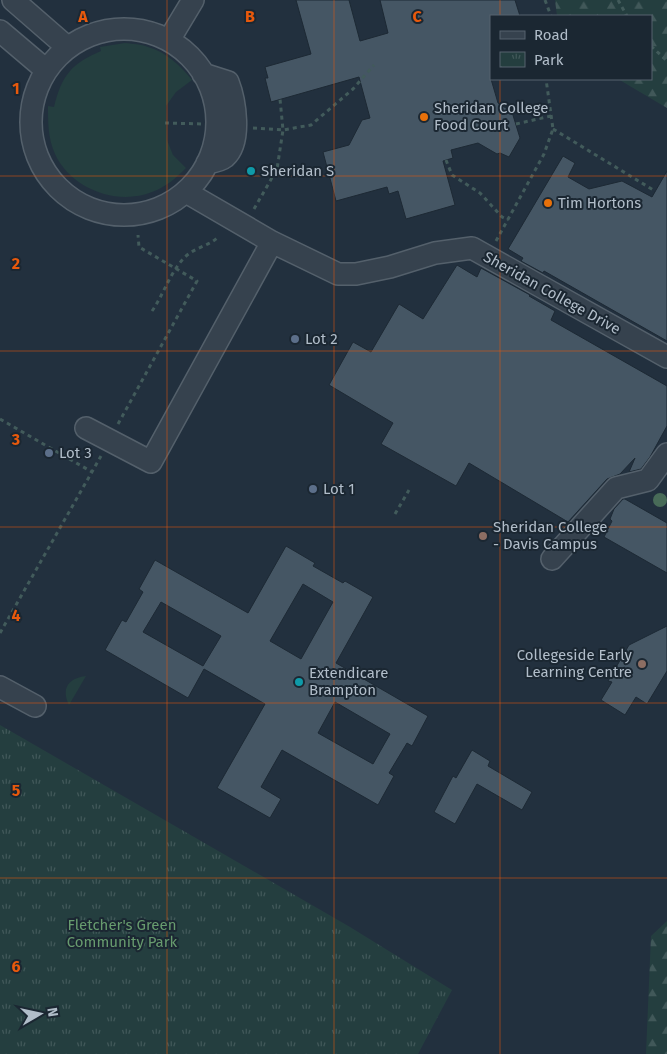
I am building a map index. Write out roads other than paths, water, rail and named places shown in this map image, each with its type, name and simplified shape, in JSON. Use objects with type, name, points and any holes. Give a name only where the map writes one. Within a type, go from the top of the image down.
[{"type":"street","points":[[13,0],[66,47]]},
{"type":"street","points":[[169,40],[193,0]]},
{"type":"street","points":[[117,28],[144,30],[169,40],[188,55],[203,74],[214,98],[216,125],[214,144],[207,163],[186,192],[167,205],[145,213],[122,215],[99,212],[77,203],[57,188],[42,167],[33,143],[31,118],[35,93],[46,70],[66,47],[90,34],[117,28]]},
{"type":"street","points":[[0,31],[46,70]]},
{"type":"street","name":"Sheridan College Drive","points":[[186,192],[272,242],[338,274],[356,274],[390,268],[435,253],[472,248],[667,357]]},
{"type":"street","points":[[86,428],[151,462],[272,242]]},
{"type":"street","points":[[552,559],[616,488],[648,480],[667,454]]},
{"type":"street","points":[[0,687],[35,706]]},
{"type":"place","name":"Sheridan College Food Court","points":[[424,117]]},
{"type":"place","name":"Sheridan S","points":[[251,171]]},
{"type":"place","name":"Tim Hortons","points":[[548,203]]},
{"type":"place","name":"Lot 2","points":[[295,339]]},
{"type":"place","name":"Lot 3","points":[[49,453]]},
{"type":"place","name":"Lot 1","points":[[313,489]]},
{"type":"place","name":"Sheridan College - Davis Campus","points":[[483,536]]},
{"type":"place","name":"Collegeside Early Learning Centre","points":[[642,664]]},
{"type":"place","name":"Extendicare Brampton","points":[[299,682]]},
{"type":"park label","name":"Fletcher's Green Community Park","points":[[122,934]]}]
